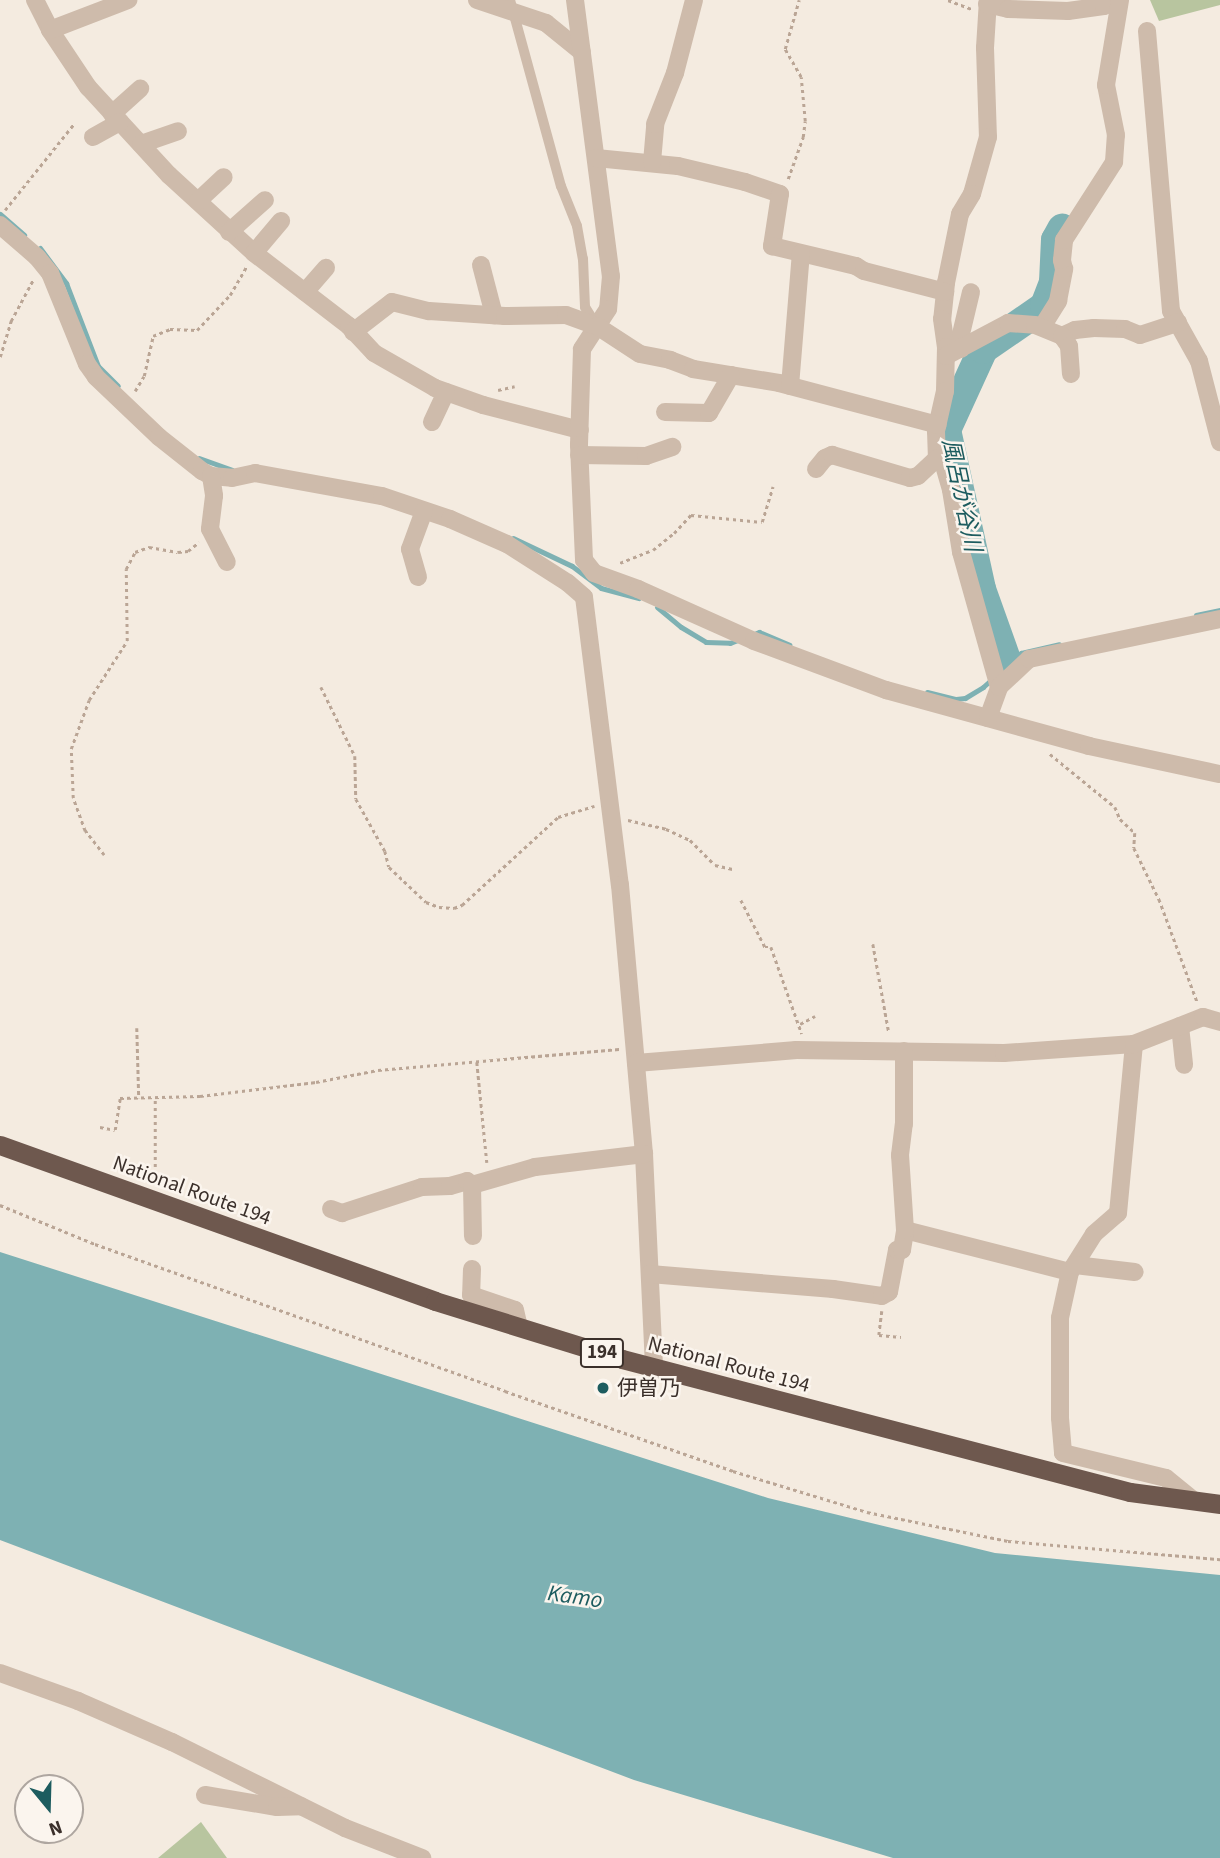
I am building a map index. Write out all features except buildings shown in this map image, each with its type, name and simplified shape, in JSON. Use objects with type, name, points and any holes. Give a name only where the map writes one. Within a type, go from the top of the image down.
[{"type":"highway","name":"National Route 194","points":[[0,1145],[435,1301],[653,1367],[1130,1492],[1220,1504]]},
{"type":"street","points":[[35,0],[50,30],[88,87],[116,118],[229,232],[353,332],[374,353],[446,392],[580,430]]},
{"type":"street","points":[[50,30],[128,0]]},
{"type":"street","points":[[477,0],[512,6],[546,23],[582,52]]},
{"type":"street","points":[[575,0],[611,276],[608,309],[582,349],[579,455],[586,604],[610,807],[644,1154],[653,1367]]},
{"type":"street","points":[[652,162],[655,124],[675,73],[694,0]]},
{"type":"street","points":[[953,353],[942,319],[944,292],[960,214],[976,183],[988,137],[987,6],[1068,11],[1104,6],[1114,0]]},
{"type":"street","points":[[1042,327],[1058,300],[1064,269],[1064,240],[1114,162],[1116,135],[1106,85],[1120,0]]},
{"type":"street","points":[[1147,31],[1171,312],[1199,361],[1220,442]]},
{"type":"street","points":[[93,137],[116,118],[139,89]]},
{"type":"street","points":[[141,144],[178,131]]},
{"type":"street","points":[[596,158],[652,162],[711,173],[780,194],[772,246],[944,292]]},
{"type":"street","points":[[198,201],[224,177]]},
{"type":"street","points":[[229,232],[265,200]]},
{"type":"street","points":[[254,253],[281,221]]},
{"type":"street","points":[[0,225],[42,262],[58,284],[88,364],[159,438],[211,476],[232,478],[255,473],[382,496],[508,544],[586,582],[638,589],[827,670],[886,691],[1089,746],[1220,774]]},
{"type":"street","points":[[790,386],[802,253]]},
{"type":"street","points":[[481,265],[494,315]]},
{"type":"street","points":[[305,292],[326,268]]},
{"type":"street","points":[[816,469],[825,458],[832,455],[910,478],[918,475],[937,458],[938,425],[953,353],[961,334],[971,292]]},
{"type":"street","points":[[353,332],[392,302],[429,311],[494,315],[566,314],[597,327],[640,354],[670,360],[693,369],[790,386],[938,425]]},
{"type":"street","points":[[953,353],[1008,323],[1042,327],[1062,336],[1069,346],[1071,374]]},
{"type":"street","points":[[1062,336],[1075,330],[1094,328],[1125,329],[1140,335],[1178,323]]},
{"type":"street","points":[[665,412],[709,413],[731,375]]},
{"type":"street","points":[[432,422],[446,392]]},
{"type":"street","points":[[579,455],[646,456],[672,447]]},
{"type":"street","points":[[937,458],[943,462],[951,490],[961,552],[999,687]]},
{"type":"street","points":[[211,476],[214,496],[210,529],[227,562]]},
{"type":"street","points":[[418,577],[410,549],[411,539],[424,510]]},
{"type":"street","points":[[988,718],[999,687],[1020,665],[1040,654],[1099,646],[1220,619]]},
{"type":"street","points":[[635,1055],[808,1050],[1004,1053],[1134,1044],[1180,1026],[1211,1020]]},
{"type":"street","points":[[1180,1026],[1184,1065]]},
{"type":"street","points":[[1134,1044],[1118,1213],[1094,1234],[1073,1268],[1060,1318],[1059,1418],[1063,1453],[1166,1478],[1194,1501]]},
{"type":"street","points":[[650,1274],[833,1289],[882,1296],[889,1292],[897,1250],[902,1250],[905,1230],[900,1155],[904,1124],[904,1051]]},
{"type":"street","points":[[472,1185],[535,1167],[644,1154]]},
{"type":"street","points":[[331,1209],[342,1213],[422,1187],[450,1186],[467,1181],[472,1185]]},
{"type":"street","points":[[472,1185],[473,1236]]},
{"type":"street","points":[[905,1230],[1073,1268],[1135,1272]]},
{"type":"street","points":[[472,1269],[471,1295],[515,1310],[519,1327]]},
{"type":"street","points":[[0,1672],[78,1701],[172,1742],[300,1806],[422,1858]]},
{"type":"street","points":[[205,1795],[277,1808],[300,1806]]},
{"type":"lane","points":[[512,6],[561,186],[577,226],[583,259],[584,307],[597,327]]},
{"type":"path","points":[[780,194],[796,159],[805,121],[801,77],[785,49],[799,0]]},
{"type":"path","points":[[948,0],[987,6]]},
{"type":"path","points":[[0,215],[75,124]]},
{"type":"path","points":[[122,402],[138,388],[153,336],[170,329],[197,330],[230,295],[254,253]]},
{"type":"path","points":[[0,357],[11,321],[42,262]]},
{"type":"path","points":[[586,582],[653,550],[674,533],[691,514],[762,522],[773,487]]},
{"type":"path","points":[[104,855],[85,831],[73,798],[71,749],[89,700],[127,641],[126,569],[135,552],[149,547],[188,551],[210,529]]},
{"type":"path","points":[[321,687],[355,756],[356,799],[385,851],[389,867],[426,902],[439,907],[454,908],[462,905],[558,817],[610,807],[690,840],[715,865],[733,869]]},
{"type":"path","points":[[1027,729],[1044,748],[1115,807],[1120,820],[1135,833],[1134,848],[1211,1020]]},
{"type":"path","points":[[741,900],[765,947],[771,947],[808,1050]]},
{"type":"path","points":[[873,944],[885,1027],[892,1040],[904,1051]]},
{"type":"path","points":[[799,1025],[815,1016]]},
{"type":"path","points":[[136,1028],[139,1099]]},
{"type":"path","points":[[100,1127],[115,1130],[120,1098],[155,1099],[316,1082],[378,1070],[477,1061],[635,1055]]},
{"type":"path","points":[[477,1061],[486,1162],[497,1178]]},
{"type":"path","points":[[155,1099],[155,1181]]},
{"type":"path","points":[[0,1205],[94,1244],[505,1391],[733,1471],[867,1512],[1008,1541],[1220,1559]]},
{"type":"path","points":[[882,1296],[879,1335],[901,1337]]},
{"type":"green space","points":[[1150,0],[1220,0],[1220,5],[1159,21]]},
{"type":"green space","points":[[201,1822],[227,1858],[158,1858]]},
{"type":"water","name":"Kamo","points":[[0,1252],[768,1498],[995,1553],[1220,1575],[1220,1858],[893,1858],[634,1780],[0,1540]]},
{"type":"waterway","points":[[0,214],[24,235]]},
{"type":"waterway","name":"風呂が谷川","points":[[1008,665],[981,589],[946,430],[983,349],[1045,306],[1054,282],[1056,240],[1062,229]]},
{"type":"waterway","points":[[40,248],[66,283],[98,366],[118,386]]},
{"type":"waterway","points":[[199,458],[232,470]]},
{"type":"waterway","points":[[513,538],[572,566],[601,588],[639,598]]},
{"type":"waterway","points":[[657,607],[681,627],[706,642],[730,643],[740,639]]},
{"type":"waterway","points":[[1196,615],[1220,610]]},
{"type":"waterway","points":[[752,635],[759,632],[789,645]]},
{"type":"waterway","points":[[927,692],[956,699],[965,698],[983,687],[1021,653],[1059,644]]},
{"type":"place","name":"伊曽乃","points":[[603,1388]]}]
